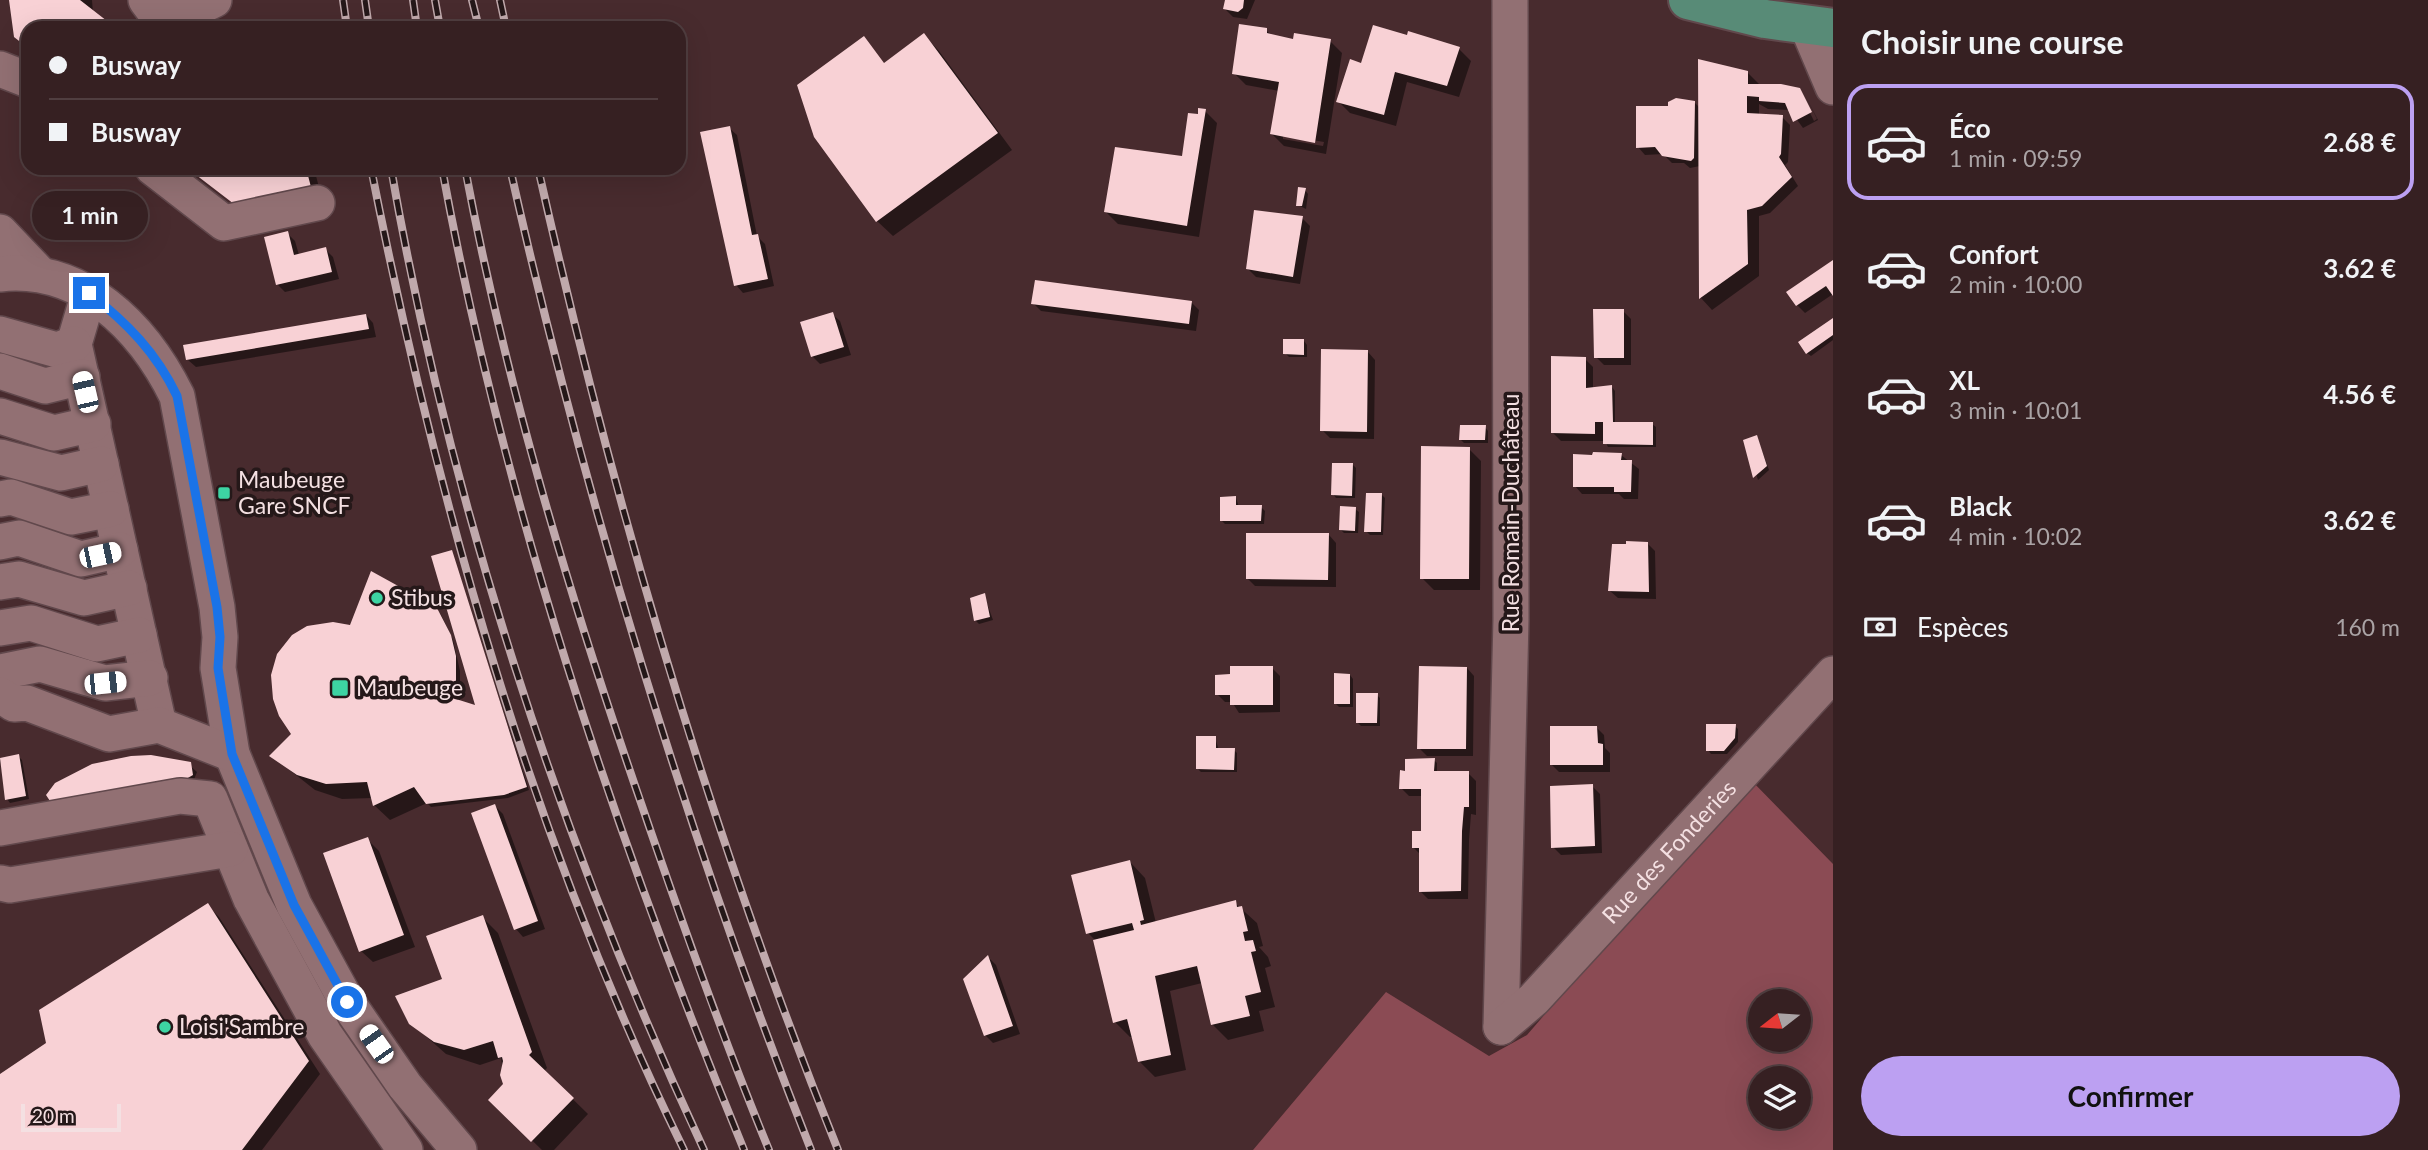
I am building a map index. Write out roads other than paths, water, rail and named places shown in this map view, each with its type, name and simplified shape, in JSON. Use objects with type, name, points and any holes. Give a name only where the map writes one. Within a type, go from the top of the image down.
[{"type":"main road","points":[[1688,0],[1820,27]]},
{"type":"street","points":[[150,13],[185,14],[214,0]]},
{"type":"street","name":"Rue Romain-Duchâteau","points":[[1501,1027],[1511,619],[1510,0]]},
{"type":"street","points":[[1820,27],[1833,87]]},
{"type":"street","points":[[0,69],[21,77]]},
{"type":"street","points":[[162,175],[224,223],[317,203]]},
{"type":"street","points":[[0,232],[39,273]]},
{"type":"street","points":[[0,274],[39,273],[63,278],[89,293],[140,338],[162,367],[177,396],[217,607],[220,637],[218,668],[232,754],[294,905],[347,1002],[405,1086],[459,1150]]},
{"type":"street","points":[[89,293],[74,344],[159,725]]},
{"type":"street","points":[[0,334],[57,350],[74,344]]},
{"type":"street","points":[[0,371],[45,386],[82,377]]},
{"type":"street","points":[[0,416],[54,433],[93,424]]},
{"type":"street","points":[[0,457],[61,473],[101,464]]},
{"type":"street","points":[[0,499],[11,497],[71,517],[111,509]]},
{"type":"street","points":[[0,541],[19,538],[80,559],[120,551]]},
{"type":"street","points":[[0,582],[19,579],[84,598],[129,588]]},
{"type":"street","points":[[0,628],[31,623],[97,644],[139,635]]},
{"type":"street","points":[[0,672],[40,664],[105,683],[150,678]]},
{"type":"street","name":"Rue des Fonderies","points":[[1501,1027],[1534,999],[1833,674]]},
{"type":"street","points":[[0,695],[15,704],[27,703],[109,734],[159,725],[232,754]]},
{"type":"street","points":[[0,828],[180,796],[210,800],[251,899],[325,1035],[405,1150]]},
{"type":"street","points":[[0,883],[10,885],[230,849]]},
{"type":"railway","points":[[343,0],[346,21]]},
{"type":"railway","points":[[365,0],[368,21]]},
{"type":"railway","points":[[413,0],[416,21]]},
{"type":"railway","points":[[435,0],[439,21]]},
{"type":"railway","points":[[472,0],[477,21]]},
{"type":"railway","points":[[500,0],[504,21]]},
{"type":"railway","points":[[372,175],[397,295],[427,420],[459,546],[496,670],[580,913],[630,1033],[684,1150]]},
{"type":"railway","points":[[392,175],[415,293],[444,419],[516,669],[557,793],[603,914],[652,1034],[704,1150]]},
{"type":"railway","points":[[443,175],[467,294],[497,419],[568,667],[651,911],[744,1150]]},
{"type":"railway","points":[[466,175],[500,330],[564,568],[671,891],[769,1150]]},
{"type":"railway","points":[[512,175],[571,416],[642,665],[722,910],[811,1150]]},
{"type":"railway","points":[[540,175],[599,417],[668,665],[748,910],[838,1150]]},
{"type":"place","name":"Maubeuge Gare SNCF","points":[[224,493]]},
{"type":"place","name":"Stibus","points":[[377,598]]},
{"type":"place","name":"Maubeuge","points":[[340,688]]},
{"type":"place","name":"Loisi'Sambre","points":[[165,1027]]}]
